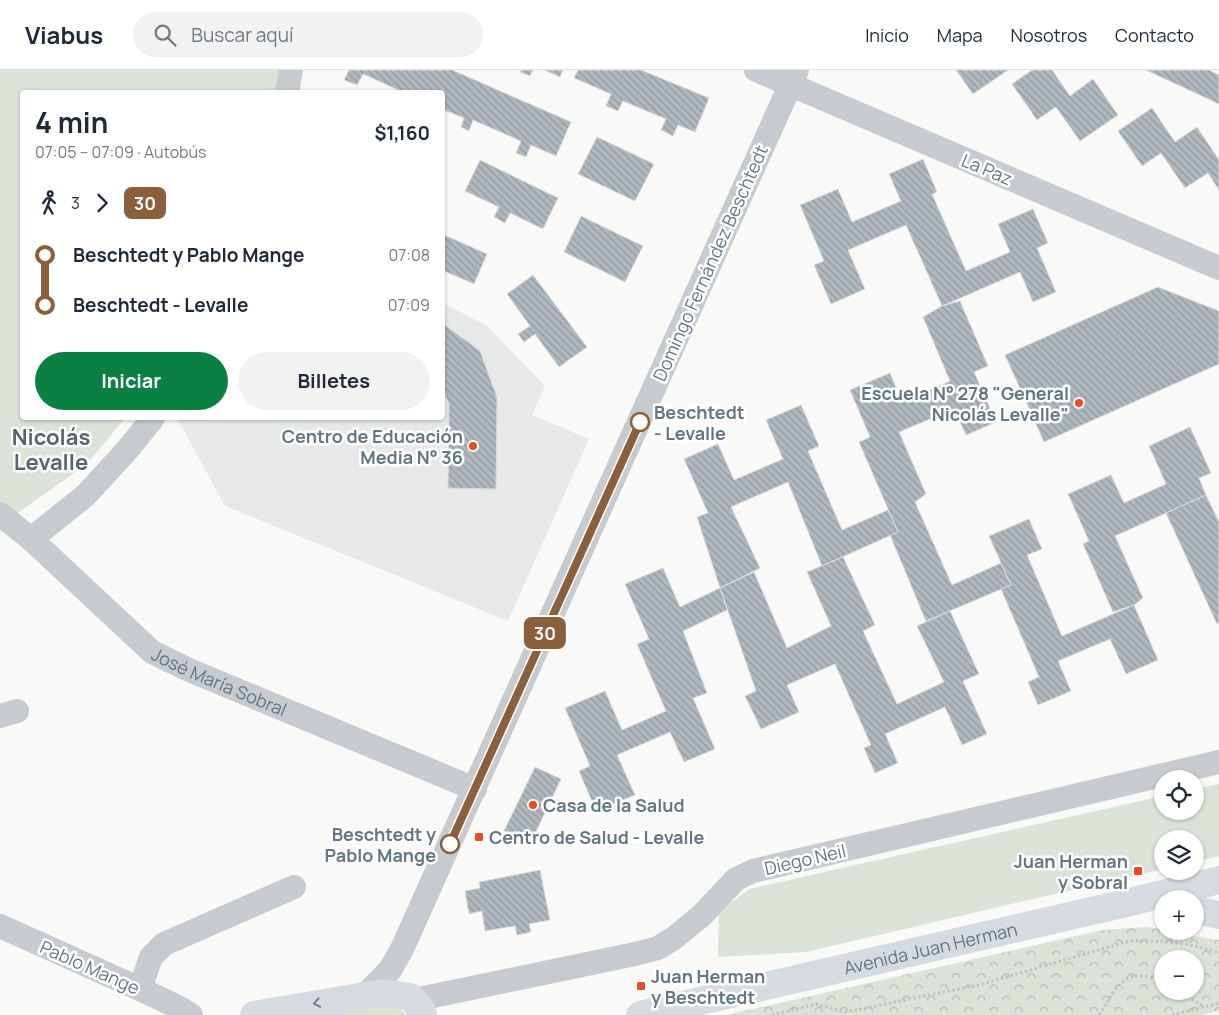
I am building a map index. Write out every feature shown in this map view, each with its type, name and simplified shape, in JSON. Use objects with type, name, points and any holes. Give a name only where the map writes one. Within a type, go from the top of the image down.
[{"type":"main road","name":"Avenida Juan Herman","points":[[640,1015],[1219,880]]},
{"type":"main road","points":[[1122,904],[1154,907]]},
{"type":"main road","points":[[1204,912],[1219,915]]},
{"type":"main road","points":[[254,1015],[383,993],[416,1004]]},
{"type":"street","points":[[287,90],[291,70]]},
{"type":"street","name":"La Paz","points":[[756,70],[793,77],[1219,268]]},
{"type":"street","name":"Domingo Fernández Beschtedt","points":[[365,995],[390,970],[402,949],[475,790],[793,77]]},
{"type":"street","points":[[31,539],[86,495],[151,420]]},
{"type":"street","name":"José María Sobral","points":[[0,515],[31,539],[152,652],[189,670],[475,790]]},
{"type":"street","name":"Diego Neil","points":[[416,1004],[658,948],[674,938],[701,916],[736,879],[753,871],[1219,762]]},
{"type":"street","points":[[140,989],[151,957],[164,944],[294,887]]},
{"type":"street","name":"Pablo Mange","points":[[0,926],[140,989],[186,1012],[207,1015]]},
{"type":"street","name":"Domingo Fernández Beschtedt","points":[[402,949],[402,969],[416,1004]]},
{"type":"path","points":[[772,1015],[816,1004],[845,1012],[979,984],[1130,941],[1153,940],[1196,945],[1219,952]]},
{"type":"path","points":[[1099,1015],[1124,980],[1136,975],[1154,978]]},
{"type":"path","points":[[1193,1000],[1204,1007]]},
{"type":"path","points":[[1172,1015],[1219,1004]]},
{"type":"shaded area","points":[[445,304],[487,326],[545,386],[532,415],[589,439],[508,621],[225,506],[178,420],[445,420]]},
{"type":"green space","points":[[0,70],[279,70],[276,90],[20,90],[20,420],[123,420],[87,464],[9,519],[0,514]]},
{"type":"green space","points":[[1219,784],[1219,856],[1204,860],[1204,830],[1154,830],[1154,871],[806,952],[718,957],[719,912],[749,889],[1154,798],[1154,820],[1204,820],[1204,787]]},
{"type":"green space","points":[[1148,927],[1154,928],[1154,940],[1204,940],[1204,938],[1219,940],[1219,1011],[1202,1015],[726,1015],[1103,930]]},
{"type":"green space","points":[[384,1005],[398,1008],[406,1015],[332,1015]]},
{"type":"building","points":[[349,70],[452,70],[571,122],[556,156],[531,145],[526,157],[516,153],[521,141],[473,120],[469,131],[461,127],[464,118],[445,110],[445,90],[399,90],[363,74],[357,85],[344,80]]},
{"type":"building","points":[[521,70],[533,70],[530,76],[520,72]]},
{"type":"building","points":[[544,70],[563,70],[560,77]]},
{"type":"building","points":[[578,70],[641,70],[709,98],[695,132],[678,125],[673,136],[661,130],[666,119],[623,101],[618,111],[606,106],[611,94],[574,78]]},
{"type":"building","points":[[956,70],[1008,70],[973,94]]},
{"type":"building","points":[[1032,70],[1052,70],[1070,96],[1093,79],[1118,115],[1080,141],[1056,107],[1037,120],[1012,84]]},
{"type":"building","points":[[1146,70],[1209,70],[1219,75],[1219,104]]},
{"type":"building","points":[[1152,108],[1175,142],[1197,127],[1219,160],[1219,190],[1208,173],[1185,188],[1161,153],[1142,166],[1118,131]]},
{"type":"building","points":[[597,137],[654,164],[635,201],[578,174]]},
{"type":"building","points":[[923,159],[937,192],[932,194],[966,271],[1010,252],[998,224],[1033,209],[1048,243],[1037,248],[1056,292],[1033,302],[1020,272],[942,306],[906,225],[848,250],[865,289],[831,304],[814,265],[824,261],[800,205],[838,189],[852,222],[901,201],[889,174]]},
{"type":"building","points":[[480,160],[558,198],[543,229],[510,213],[505,223],[494,217],[499,207],[465,191]]},
{"type":"building","points":[[581,216],[643,246],[625,282],[564,252]]},
{"type":"building","points":[[445,235],[487,254],[474,284],[445,271]]},
{"type":"building","points":[[533,275],[587,347],[559,367],[535,334],[524,342],[518,334],[530,326],[507,294]]},
{"type":"building","name":"Escuela N° 278 \"General Nicolás Levalle\"","points":[[1158,287],[1219,311],[1219,364],[1044,442],[1005,355]]},
{"type":"building","points":[[960,301],[988,366],[974,372],[996,422],[966,435],[954,409],[899,432],[926,494],[915,502],[952,585],[1001,563],[1011,585],[926,621],[890,535],[898,532],[859,442],[870,437],[850,390],[890,373],[902,402],[950,381],[923,317],[942,306]]},
{"type":"building","name":"Centro de Educación Media N° 36","points":[[445,325],[480,351],[497,397],[496,489],[448,488],[449,404],[445,395]]},
{"type":"building","points":[[801,405],[819,446],[808,451],[842,530],[888,510],[898,532],[822,566],[788,482],[731,507],[760,568],[720,588],[697,517],[708,513],[684,459],[718,444],[734,480],[783,459],[766,420]]},
{"type":"building","points":[[1190,427],[1211,473],[1199,478],[1206,495],[1115,536],[1143,598],[1134,605],[1113,612],[1083,544],[1089,541],[1068,494],[1111,475],[1124,503],[1166,484],[1149,446]]},
{"type":"building","points":[[1206,495],[1219,522],[1219,623],[1217,624],[1166,513]]},
{"type":"building","points":[[1029,519],[1042,549],[1027,555],[1062,636],[1134,605],[1158,660],[1126,674],[1110,639],[1058,661],[1071,691],[1038,705],[1028,682],[1039,677],[1001,589],[1011,585],[989,536]]},
{"type":"building","points":[[843,557],[875,625],[863,631],[897,704],[944,682],[917,626],[950,611],[979,674],[963,681],[987,734],[962,745],[945,707],[885,734],[898,763],[875,773],[864,748],[871,745],[835,664],[787,685],[799,712],[761,729],[745,696],[756,691],[720,588],[754,572],[787,648],[831,626],[807,572]]},
{"type":"building","points":[[663,568],[680,607],[720,588],[727,610],[683,631],[707,693],[693,698],[715,749],[684,762],[670,732],[617,755],[635,795],[596,811],[579,771],[590,766],[565,708],[605,691],[622,730],[666,711],[637,644],[649,639],[625,584]]},
{"type":"building","name":"Casa de la Salud","points":[[535,767],[561,779],[531,842],[504,831]]},
{"type":"building","points":[[540,870],[550,920],[529,924],[531,932],[517,935],[515,926],[485,931],[482,911],[469,914],[465,891],[480,888],[479,882]]},
{"type":"bus line","name":"30","points":[[450,844],[640,422]]},
{"type":"place","name":"Escuela N° 278 \"General Nicolás Levalle\"","points":[[1079,403]]},
{"type":"place","name":"Beschtedt - Levalle","points":[[640,422]]},
{"type":"place","name":"Centro de Educación Media N° 36","points":[[473,446]]},
{"type":"place","name":"Casa de la Salud","points":[[533,805]]},
{"type":"place","name":"Centro de Salud - Levalle","points":[[479,837]]},
{"type":"place","name":"Beschtedt y Pablo Mange","points":[[450,844]]},
{"type":"place","name":"Juan Herman y Sobral","points":[[1138,871]]},
{"type":"place","name":"Juan Herman y Beschtedt","points":[[641,986]]},
{"type":"district","name":"Nicolás Levalle","points":[[51,450]]}]
